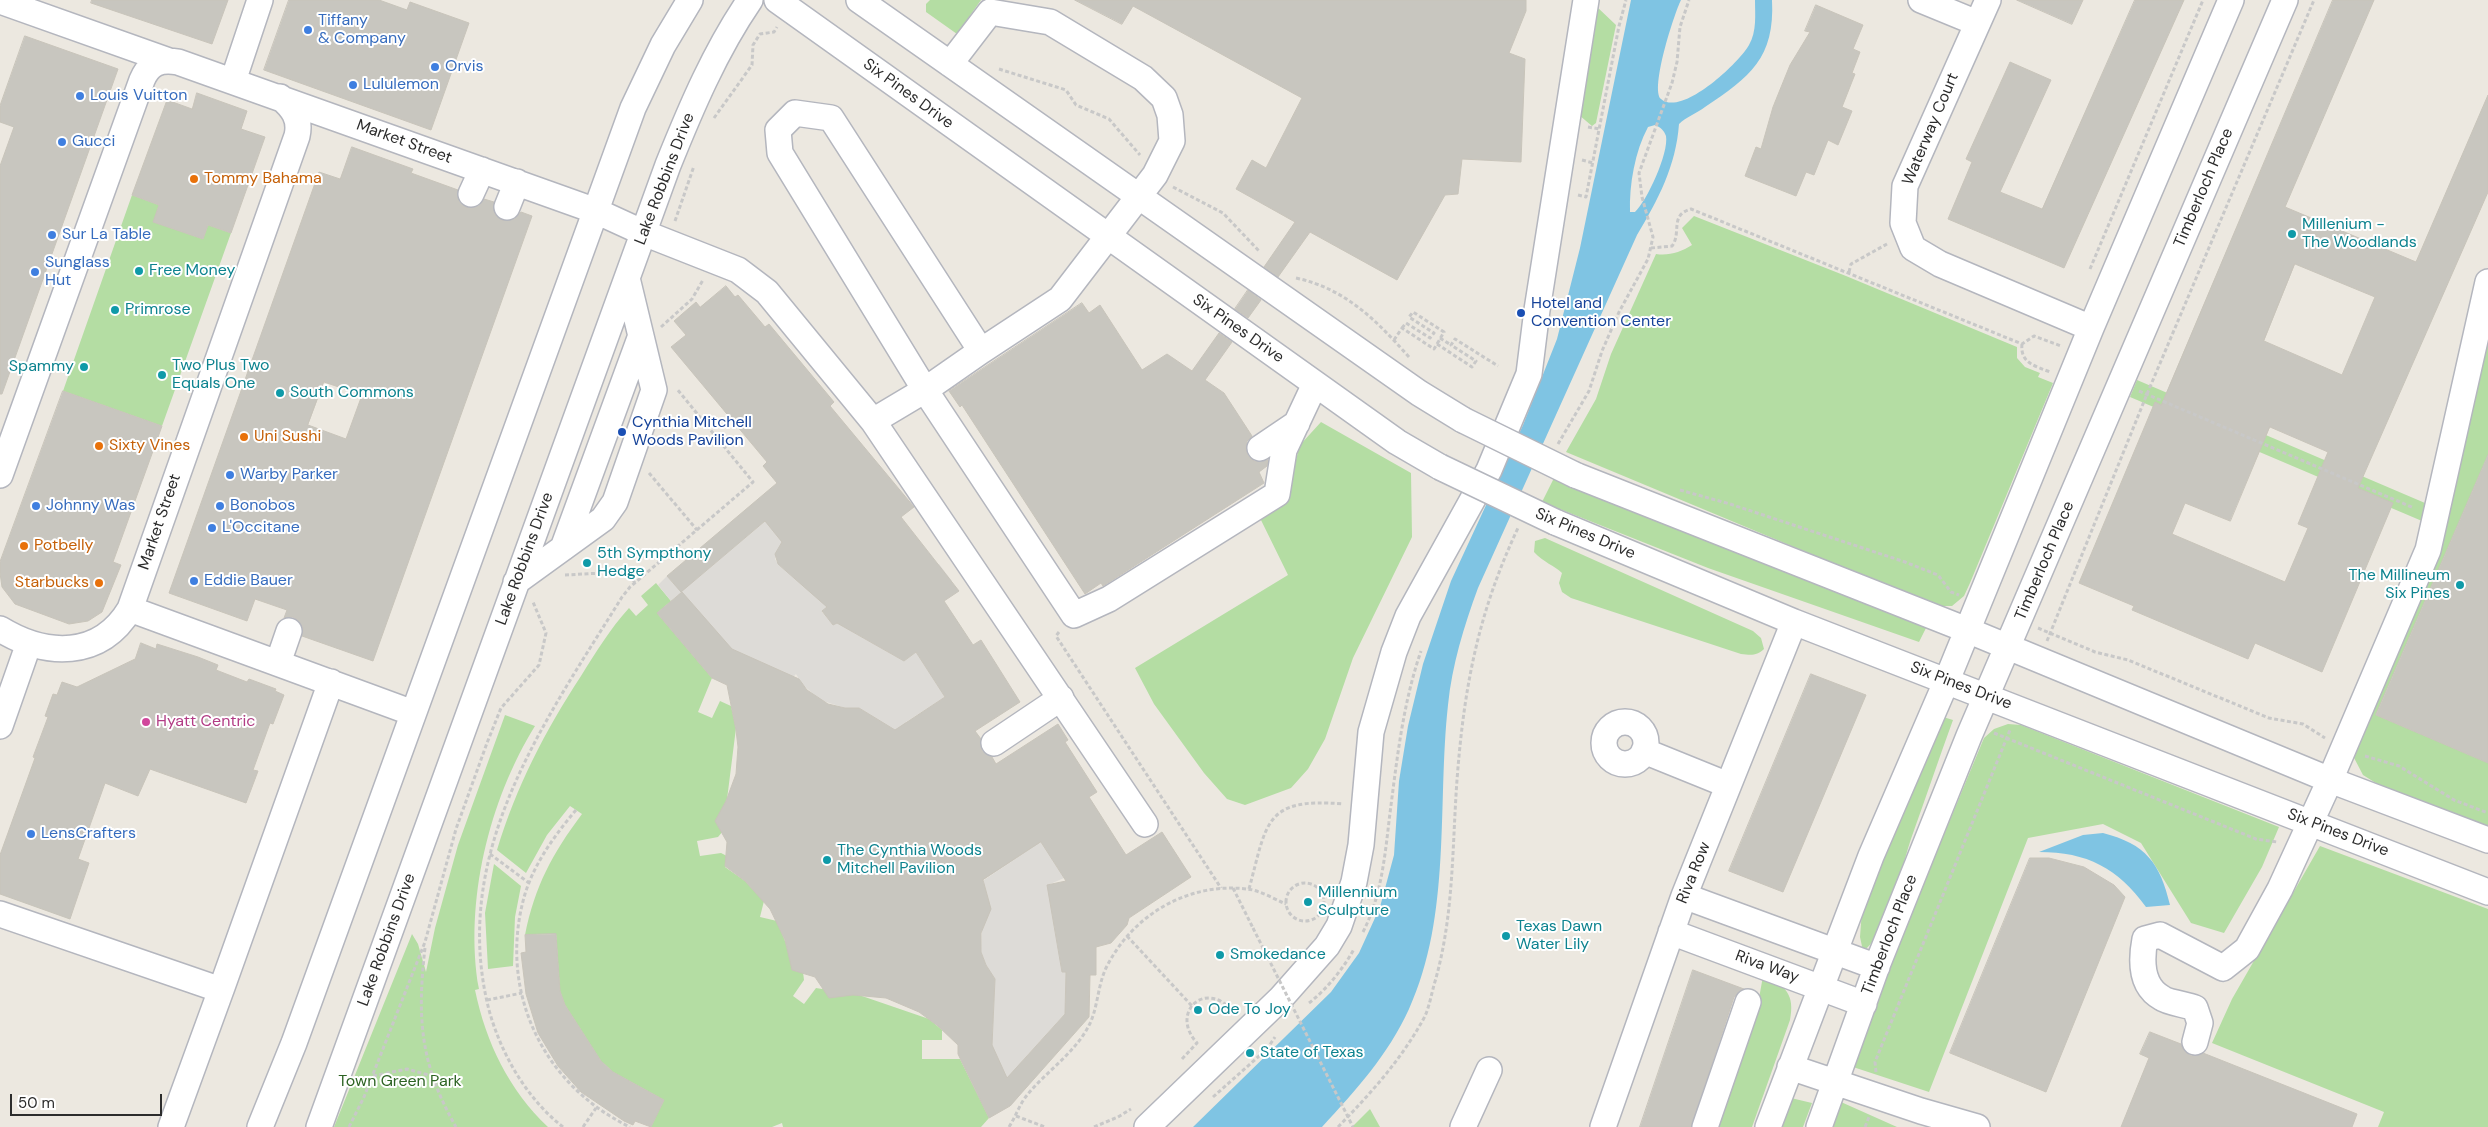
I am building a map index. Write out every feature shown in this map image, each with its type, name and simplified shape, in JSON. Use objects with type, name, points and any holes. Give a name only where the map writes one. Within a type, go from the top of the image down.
[{"type":"street","points":[[233,81],[260,0]]},
{"type":"street","points":[[260,1127],[294,1043],[633,108],[666,38],[690,0]]},
{"type":"street","name":"Lake Robbins Drive","points":[[319,1127],[524,590],[627,278],[671,158],[700,91],[732,28],[750,0]]},
{"type":"street","points":[[859,0],[1419,393],[1464,420],[1575,475],[1967,630],[2330,780],[2488,840]]},
{"type":"street","points":[[1140,1117],[1281,998],[1327,946],[1338,926],[1354,882],[1360,845],[1366,765],[1376,712],[1408,616],[1472,504],[1516,410],[1532,363],[1537,310],[1586,0]]},
{"type":"street","points":[[1921,0],[1977,23]]},
{"type":"street","name":"Waterway Court","points":[[1988,0],[1905,186],[1903,223],[1914,248],[1940,264],[2081,324]]},
{"type":"street","points":[[1768,1127],[1871,856],[1979,602],[2070,350],[2231,0]]},
{"type":"street","name":"Timberloch Place","points":[[1819,1127],[1876,967],[1975,725],[2285,0]]},
{"type":"street","name":"Market Street","points":[[0,1],[280,97],[596,211],[644,233],[738,270],[760,284],[874,421],[1145,824]]},
{"type":"street","name":"Six Pines Drive","points":[[783,4],[1396,442],[1440,467],[1554,522],[1794,622],[2488,892]]},
{"type":"street","points":[[874,421],[926,390],[1060,299],[1155,175],[1172,141],[1170,115],[1164,98],[1144,78],[1050,22],[995,6],[950,64]]},
{"type":"street","points":[[127,46],[145,74]]},
{"type":"street","points":[[0,475],[145,74],[151,65],[158,61],[169,60]]},
{"type":"street","points":[[280,97],[289,105],[300,125],[326,115]]},
{"type":"street","points":[[981,351],[831,118],[795,113],[778,130],[780,153],[926,390],[1074,615],[1109,599],[1277,494],[1284,450],[1315,384]]},
{"type":"street","name":"Market Street","points":[[0,629],[29,643],[70,650],[101,640],[122,622],[130,609],[300,125]]},
{"type":"street","points":[[471,194],[482,170]]},
{"type":"street","points":[[507,207],[517,182]]},
{"type":"street","points":[[524,590],[563,548],[607,516],[618,496],[653,396],[654,380],[647,335],[627,278]]},
{"type":"street","points":[[2195,1042],[2200,1022],[2195,1008],[2162,999],[2144,980],[2142,955],[2145,939],[2160,934],[2223,968],[2246,949],[2280,889],[2330,780],[2428,550],[2488,282]]},
{"type":"street","points":[[563,548],[647,335]]},
{"type":"street","points":[[1260,448],[1297,423]]},
{"type":"street","points":[[130,609],[413,713]]},
{"type":"street","name":"Riva Row","points":[[1603,1127],[1684,896],[1794,622]]},
{"type":"street","points":[[278,663],[289,631]]},
{"type":"street","points":[[0,726],[29,643]]},
{"type":"street","points":[[170,1127],[331,682]]},
{"type":"street","points":[[994,743],[1061,698]]},
{"type":"street","points":[[1644,751],[1728,785]]},
{"type":"street","points":[[1684,896],[1876,967]]},
{"type":"street","points":[[0,914],[221,990]]},
{"type":"street","name":"Riva Way","points":[[1671,932],[1864,1004]]},
{"type":"street","points":[[1705,1127],[1748,1002]]},
{"type":"street","points":[[1790,1067],[1878,1097],[1976,1127]]},
{"type":"street","points":[[1463,1127],[1489,1070]]},
{"type":"path","points":[[1573,203],[1575,194],[1586,196],[1619,26],[1626,0]]},
{"type":"path","points":[[1554,452],[1589,391],[1608,336],[1648,259],[1653,237],[1642,197],[1639,173],[1668,95],[1677,62],[1680,26],[1688,0]]},
{"type":"path","points":[[2087,276],[2203,0]]},
{"type":"path","points":[[2039,660],[2146,394],[2314,0]]},
{"type":"path","points":[[710,126],[752,65],[753,45],[760,34],[774,32],[783,4]]},
{"type":"path","points":[[997,68],[1066,90],[1076,105],[1109,119],[1155,175],[1170,186],[1223,213],[1264,257]]},
{"type":"path","points":[[1586,135],[1587,127],[1600,129]]},
{"type":"path","points":[[1580,169],[1583,152]]},
{"type":"path","points":[[1582,160],[1593,163]]},
{"type":"path","points":[[668,242],[696,161]]},
{"type":"path","points":[[1651,248],[1672,246],[1675,242],[1678,218],[1684,211],[1691,209],[2022,344]]},
{"type":"path","points":[[1849,272],[1851,264],[1907,233]]},
{"type":"path","points":[[647,335],[692,299],[705,275]]},
{"type":"path","points":[[1292,277],[1316,282],[1349,298],[1394,340],[1414,362]]},
{"type":"path","points":[[1394,340],[1402,328],[1406,323],[1430,338],[1434,333],[1409,317],[1413,312],[1444,332],[1434,349],[1402,328]]},
{"type":"path","points":[[2070,350],[2081,324]]},
{"type":"path","points":[[2022,344],[2034,336],[2070,350]]},
{"type":"path","points":[[1437,344],[1472,367],[1476,361],[1440,338]]},
{"type":"path","points":[[1451,345],[1455,339],[1498,366]]},
{"type":"path","points":[[2022,344],[2022,352],[2029,364],[2049,372],[2052,363]]},
{"type":"path","points":[[2056,354],[2070,350]]},
{"type":"path","points":[[563,1127],[539,1104],[512,1065],[499,1040],[487,1000],[479,948],[481,900],[490,854],[510,792],[536,736],[622,597],[636,582],[753,482],[676,389],[674,383]]},
{"type":"path","points":[[2120,383],[2435,516]]},
{"type":"path","points":[[673,398],[676,389]]},
{"type":"path","points":[[648,467],[653,478],[697,530]]},
{"type":"path","points":[[1674,489],[1730,504],[1905,562],[1938,575],[1951,592],[1979,602]]},
{"type":"path","points":[[1338,1127],[1382,1082],[1424,1016],[1427,1008],[1442,957],[1452,877],[1464,698],[1479,627],[1504,558],[1522,519]]},
{"type":"path","points":[[564,575],[621,572],[636,582]]},
{"type":"path","points":[[349,1127],[373,1076],[425,942],[456,830],[498,717],[512,694],[539,665],[546,633],[524,590]]},
{"type":"path","points":[[1074,615],[1056,636],[1221,888]]},
{"type":"path","points":[[2019,620],[2095,652],[2128,660],[2268,718],[2303,724],[2343,750],[2399,766],[2454,800],[2488,812]]},
{"type":"path","points":[[1361,936],[1369,920],[1385,866],[1403,722],[1421,649]]},
{"type":"path","points":[[1865,1127],[1878,1097],[1875,1062],[2019,709]]},
{"type":"path","points":[[1975,725],[2256,839],[2300,846]]},
{"type":"path","points":[[1249,889],[1263,837],[1270,821],[1287,807],[1304,802],[1391,808]]},
{"type":"path","points":[[576,810],[545,851],[529,883],[521,910],[518,942],[522,993],[533,1029],[546,1056],[573,1089],[596,1108],[630,1127]]},
{"type":"path","points":[[490,854],[529,883]]},
{"type":"path","points":[[1009,1127],[1029,1092],[1088,1028],[1105,972],[1127,936],[1154,912],[1194,893],[1221,888],[1249,889],[1286,904],[1291,916],[1302,922],[1315,919],[1325,903],[1321,891],[1311,884],[1305,883],[1293,887],[1289,892],[1286,904]]},
{"type":"path","points":[[1233,888],[1353,1127]]},
{"type":"path","points":[[1127,936],[1192,1006]]},
{"type":"path","points":[[425,942],[420,1002],[423,1041],[432,1076],[456,1127]]},
{"type":"path","points":[[1306,1005],[1320,994],[1337,974],[1348,960],[1356,944]]},
{"type":"path","points":[[487,1000],[522,993]]},
{"type":"path","points":[[1180,1061],[1197,1043],[1186,1026],[1188,1012],[1192,1006],[1205,998],[1213,998],[1220,1000],[1231,1010]]},
{"type":"path","points":[[1292,1016],[1299,1010]]},
{"type":"path","points":[[1207,1101],[1267,1048],[1278,1032]]},
{"type":"path","points":[[373,1076],[407,1069],[432,1076]]},
{"type":"path","points":[[583,1127],[596,1108]]},
{"type":"path","points":[[1016,1116],[1045,1127]]},
{"type":"path","points":[[1094,1127],[1118,1117],[1140,1117]]},
{"type":"green space","points":[[930,0],[981,0],[957,34],[926,12],[926,4]]},
{"type":"green space","points":[[1596,6],[1616,25],[1596,123],[1592,126],[1579,115]]},
{"type":"green space","points":[[132,195],[159,205],[154,222],[203,239],[208,225],[231,233],[162,426],[63,391]]},
{"type":"green space","points":[[1694,216],[1846,276],[2017,347],[2017,358],[2025,367],[2040,373],[2038,377],[2053,383],[1970,583],[1964,596],[1952,606],[1941,606],[1926,602],[1566,452],[1596,399],[1611,354],[1656,254],[1675,253],[1692,245],[1682,228]]},
{"type":"green space","points":[[2488,325],[2488,455],[2376,715],[2488,763],[2488,828],[2379,785],[2363,775],[2352,754]]},
{"type":"green space","points":[[2137,380],[2425,503],[2422,521],[2130,397]]},
{"type":"green space","points":[[1321,422],[1411,473],[1412,537],[1353,658],[1325,739],[1308,769],[1291,788],[1245,805],[1227,799],[1204,773],[1154,704],[1135,668],[1288,575],[1259,516],[1285,499],[1300,445]]},
{"type":"green space","points":[[1554,478],[1926,628],[1919,642],[1708,568],[1542,502]]},
{"type":"green space","points":[[1545,538],[1753,631],[1761,638],[1764,649],[1759,653],[1741,654],[1571,598],[1562,592],[1559,583],[1562,573],[1534,552],[1535,541]]},
{"type":"green space","points":[[656,583],[671,601],[657,613],[712,678],[698,712],[712,718],[720,701],[731,706],[736,728],[723,831],[718,837],[697,841],[700,856],[721,853],[727,856],[725,867],[745,881],[764,901],[760,917],[777,921],[789,951],[803,972],[804,980],[793,996],[804,1004],[816,988],[859,995],[929,1019],[942,1030],[942,1040],[922,1040],[922,1059],[960,1059],[989,1118],[981,1127],[783,1127],[782,1123],[772,1127],[651,1127],[664,1100],[613,1072],[601,1061],[565,1005],[560,991],[556,934],[525,935],[534,901],[546,871],[553,857],[582,814],[570,806],[547,835],[526,873],[497,850],[522,782],[555,718],[616,624],[629,608],[636,616],[648,605],[641,596]]},
{"type":"green space","name":"Town Green Park","points":[[505,715],[535,726],[505,786],[493,819],[484,853],[475,922],[475,956],[479,989],[475,990],[486,1029],[501,1064],[522,1097],[548,1127],[334,1127],[412,934],[418,944],[426,972],[435,928],[458,845]]},
{"type":"green space","points":[[1940,716],[1953,720],[1912,836],[1887,915],[1872,943],[1863,951],[1860,937],[1862,910]]},
{"type":"green space","points":[[2008,724],[2021,725],[2279,827],[2262,867],[2224,933],[2191,923],[2141,843],[2103,824],[2028,838],[1929,1092],[1853,1067],[1889,967],[1984,738],[1994,729]]},
{"type":"green space","points":[[2320,846],[2488,909],[2488,1127],[2378,1127],[2384,1112],[2212,1043],[2232,999]]},
{"type":"green space","points":[[494,864],[521,886],[515,917],[513,966],[488,969],[485,913]]},
{"type":"green space","points":[[1763,976],[1778,983],[1787,992],[1791,1004],[1790,1020],[1752,1127],[1717,1127],[1758,1004]]},
{"type":"green space","points":[[1791,1098],[1812,1103],[1803,1127],[1780,1127]]},
{"type":"green space","points":[[1841,1102],[1897,1127],[1832,1127]]},
{"type":"green space","points":[[1370,1109],[1380,1127],[1352,1127]]},
{"type":"shaded area","points":[[850,469],[779,548],[775,559],[778,564],[829,606],[822,612],[833,625],[886,584],[896,597],[939,564],[952,581],[918,604],[853,632],[904,661],[916,652],[945,697],[906,722],[914,735],[894,730],[859,708],[845,708],[820,700],[802,684],[796,674],[793,677],[738,659],[678,595],[671,601],[658,585],[667,576],[675,585],[689,573],[695,580],[769,518]]},
{"type":"shaded area","points":[[1036,833],[1064,878],[1048,885],[1062,971],[1066,972],[1065,1002],[1071,1007],[1023,1060],[1012,1088],[1020,1095],[1011,1106],[991,1062],[995,979],[986,965],[981,952],[984,880],[1036,845]]},
{"type":"water","points":[[1631,0],[1681,0],[1664,51],[1658,81],[1658,92],[1661,99],[1670,103],[1682,101],[1695,95],[1734,64],[1752,40],[1755,23],[1755,0],[1772,0],[1772,20],[1769,37],[1764,51],[1756,64],[1735,86],[1679,124],[1674,154],[1665,182],[1637,235],[1478,588],[1459,646],[1452,675],[1448,705],[1440,859],[1432,936],[1423,973],[1401,1026],[1381,1057],[1322,1127],[1193,1127],[1331,992],[1359,953],[1380,907],[1394,855],[1399,781],[1408,726],[1423,664],[1451,581],[1523,425],[1557,339],[1580,248]],"holes":[[[1655,125],[1663,130],[1666,136],[1661,165],[1651,188],[1640,206],[1635,212],[1630,212],[1636,157],[1648,127]]]},
{"type":"water","points":[[2103,833],[2130,843],[2149,857],[2161,878],[2170,905],[2146,907],[2135,893],[2112,872],[2087,859],[2072,855],[2039,852],[2083,835]]},
{"type":"building","points":[[92,0],[228,0],[212,44],[91,3]]},
{"type":"building","points":[[289,0],[379,0],[407,10],[410,2],[469,23],[431,130],[264,70]]},
{"type":"building","points":[[1075,0],[1526,0],[1526,11],[1509,53],[1525,59],[1521,162],[1462,159],[1458,194],[1445,195],[1397,280],[1310,232],[1278,277],[1264,267],[1295,222],[1236,189],[1252,160],[1266,168],[1302,98],[1133,6],[1122,24]]},
{"type":"building","points":[[2017,0],[2083,0],[2072,24]]},
{"type":"building","points":[[2135,0],[2184,0],[2064,268],[1948,219],[1972,162],[1966,159],[2010,62],[2051,80],[2000,192],[2042,209]]},
{"type":"building","points":[[2333,0],[2374,0],[2285,207],[2416,262],[2488,95],[2488,192],[2358,488],[2393,503],[2322,672],[2255,643],[2248,659],[2132,610],[2134,606],[2079,583],[2155,402],[2161,405]],"holes":[[[2295,264],[2375,297],[2342,375],[2264,341]],[[2270,427],[2328,452],[2298,524],[2308,528],[2285,582],[2172,534],[2185,503],[2230,521]]]},
{"type":"building","points":[[1816,5],[1863,25],[1853,49],[1860,52],[1852,73],[1855,74],[1842,107],[1852,111],[1838,145],[1828,140],[1814,175],[1806,172],[1796,196],[1745,176],[1756,147],[1761,149],[1773,107],[1790,65],[1810,32],[1805,31]]},
{"type":"building","points":[[25,36],[118,69],[2,394],[0,394],[0,166],[14,127],[0,122],[0,106]]},
{"type":"building","name":"Tommy Bahama","points":[[197,93],[247,111],[241,129],[265,137],[231,233],[208,225],[203,239],[153,222],[159,205],[132,195],[167,100],[192,109]]},
{"type":"building","points":[[352,147],[413,169],[411,173],[458,190],[459,202],[465,207],[479,206],[484,199],[494,202],[495,215],[502,220],[515,219],[521,212],[532,216],[373,661],[302,636],[303,628],[299,621],[293,617],[284,618],[287,610],[255,599],[247,621],[169,593],[319,172],[340,179]],"holes":[[[324,382],[362,395],[346,439],[308,425]]]},
{"type":"building","points":[[726,286],[735,297],[738,295],[765,327],[769,324],[834,402],[830,406],[914,507],[901,517],[959,591],[944,601],[973,645],[981,640],[1020,702],[975,731],[981,739],[982,751],[992,757],[996,764],[1058,724],[1068,740],[1065,742],[1097,792],[1089,797],[1126,855],[1162,832],[1191,877],[1129,918],[1127,925],[1111,943],[1096,947],[1096,975],[1090,975],[1089,1017],[1010,1106],[989,1118],[958,1054],[958,1045],[938,1026],[919,1012],[886,998],[853,995],[829,998],[815,977],[792,970],[785,940],[770,909],[745,881],[725,866],[727,842],[715,821],[726,801],[736,774],[738,747],[736,730],[727,685],[712,678],[657,613],[682,592],[732,649],[799,679],[807,690],[828,704],[845,708],[859,708],[895,730],[945,697],[916,652],[904,661],[837,623],[833,625],[822,611],[827,607],[778,564],[775,554],[782,542],[765,521],[681,592],[667,576],[777,483],[763,466],[767,462],[671,347],[686,335],[674,321],[696,302],[700,307]],"holes":[[[1041,842],[1066,881],[1047,885],[1062,972],[1066,972],[1065,1014],[1007,1078],[992,1045],[995,979],[986,965],[981,952],[981,933],[991,909],[983,880]]]},
{"type":"building","points":[[1248,290],[1261,300],[1248,318],[1235,309]]},
{"type":"building","points":[[1082,303],[1089,313],[1100,305],[1142,370],[1167,354],[1192,371],[1219,333],[1232,342],[1205,380],[1224,393],[1252,436],[1247,441],[1246,449],[1248,456],[1254,461],[1268,460],[1267,466],[1259,472],[1264,483],[1103,586],[1101,583],[1085,594],[962,405],[960,407],[949,391]]},
{"type":"building","points":[[63,391],[162,426],[113,562],[121,565],[102,612],[88,621],[69,624],[15,604],[2,587],[0,573],[0,562]]},
{"type":"building","name":"The Millineum Six Pines","points":[[2488,455],[2488,763],[2376,715]]},
{"type":"building","points":[[141,643],[156,649],[157,644],[198,657],[218,665],[216,670],[247,682],[249,679],[276,689],[275,691],[284,695],[273,724],[270,723],[253,770],[258,771],[246,803],[150,769],[138,796],[105,783],[78,859],[89,863],[70,919],[0,894],[0,855],[35,758],[33,757],[48,717],[45,716],[53,694],[57,695],[62,682],[77,687],[135,659]]},
{"type":"building","points":[[1811,674],[1866,695],[1783,892],[1729,871]]},
{"type":"building","points":[[2030,858],[2049,858],[2084,867],[2114,885],[2125,897],[2046,1092],[1950,1053]]},
{"type":"building","points":[[556,934],[560,991],[565,1005],[601,1061],[613,1072],[664,1100],[651,1127],[635,1121],[633,1125],[624,1121],[581,1092],[558,1066],[538,1033],[526,994],[521,953],[526,952],[525,935]]},
{"type":"building","points":[[1693,970],[1744,989],[1734,997],[1691,1127],[1640,1127]]},
{"type":"building","points":[[2150,1032],[2181,1044],[2185,1052],[2191,1056],[2203,1053],[2357,1114],[2352,1127],[2121,1127],[2149,1058],[2140,1054]]},
{"type":"place","name":"Tiffany & Company","points":[[308,30]]},
{"type":"place","name":"Orvis","points":[[435,67]]},
{"type":"place","name":"Lululemon","points":[[353,85]]},
{"type":"place","name":"Louis Vuitton","points":[[80,96]]},
{"type":"place","name":"Gucci","points":[[62,142]]},
{"type":"place","name":"Tommy Bahama","points":[[194,179]]},
{"type":"place","name":"Millenium - The Woodlands","points":[[2292,234]]},
{"type":"place","name":"Sur La Table","points":[[52,235]]},
{"type":"place","name":"Free Money","points":[[139,271]]},
{"type":"place","name":"Sunglass Hut","points":[[35,272]]},
{"type":"place","name":"Primrose","points":[[115,310]]},
{"type":"place","name":"Hotel and Convention Center","points":[[1521,313]]},
{"type":"place","name":"Spammy","points":[[84,367]]},
{"type":"place","name":"Two Plus Two Equals One","points":[[162,375]]},
{"type":"place","name":"South Commons","points":[[280,393]]},
{"type":"place","name":"Cynthia Mitchell Woods Pavilion","points":[[622,432]]},
{"type":"place","name":"Uni Sushi","points":[[244,437]]},
{"type":"place","name":"Sixty Vines","points":[[99,446]]},
{"type":"place","name":"Warby Parker","points":[[230,475]]},
{"type":"place","name":"Johnny Was","points":[[36,506]]},
{"type":"place","name":"Bonobos","points":[[220,506]]},
{"type":"place","name":"L'Occitane","points":[[212,528]]},
{"type":"place","name":"Potbelly","points":[[24,546]]},
{"type":"place","name":"5th Sympthony Hedge","points":[[587,563]]},
{"type":"place","name":"Eddie Bauer","points":[[194,581]]},
{"type":"place","name":"Starbucks","points":[[99,583]]},
{"type":"place","name":"The Millineum Six Pines","points":[[2460,585]]},
{"type":"place","name":"Hyatt Centric","points":[[146,722]]},
{"type":"place","name":"LensCrafters","points":[[31,834]]},
{"type":"place","name":"The Cynthia Woods Mitchell Pavilion","points":[[827,860]]},
{"type":"place","name":"Millennium Sculpture","points":[[1308,902]]},
{"type":"place","name":"Texas Dawn Water Lily","points":[[1506,936]]},
{"type":"place","name":"Smokedance","points":[[1220,955]]},
{"type":"place","name":"Ode To Joy","points":[[1198,1010]]},
{"type":"place","name":"State of Texas","points":[[1250,1053]]}]
